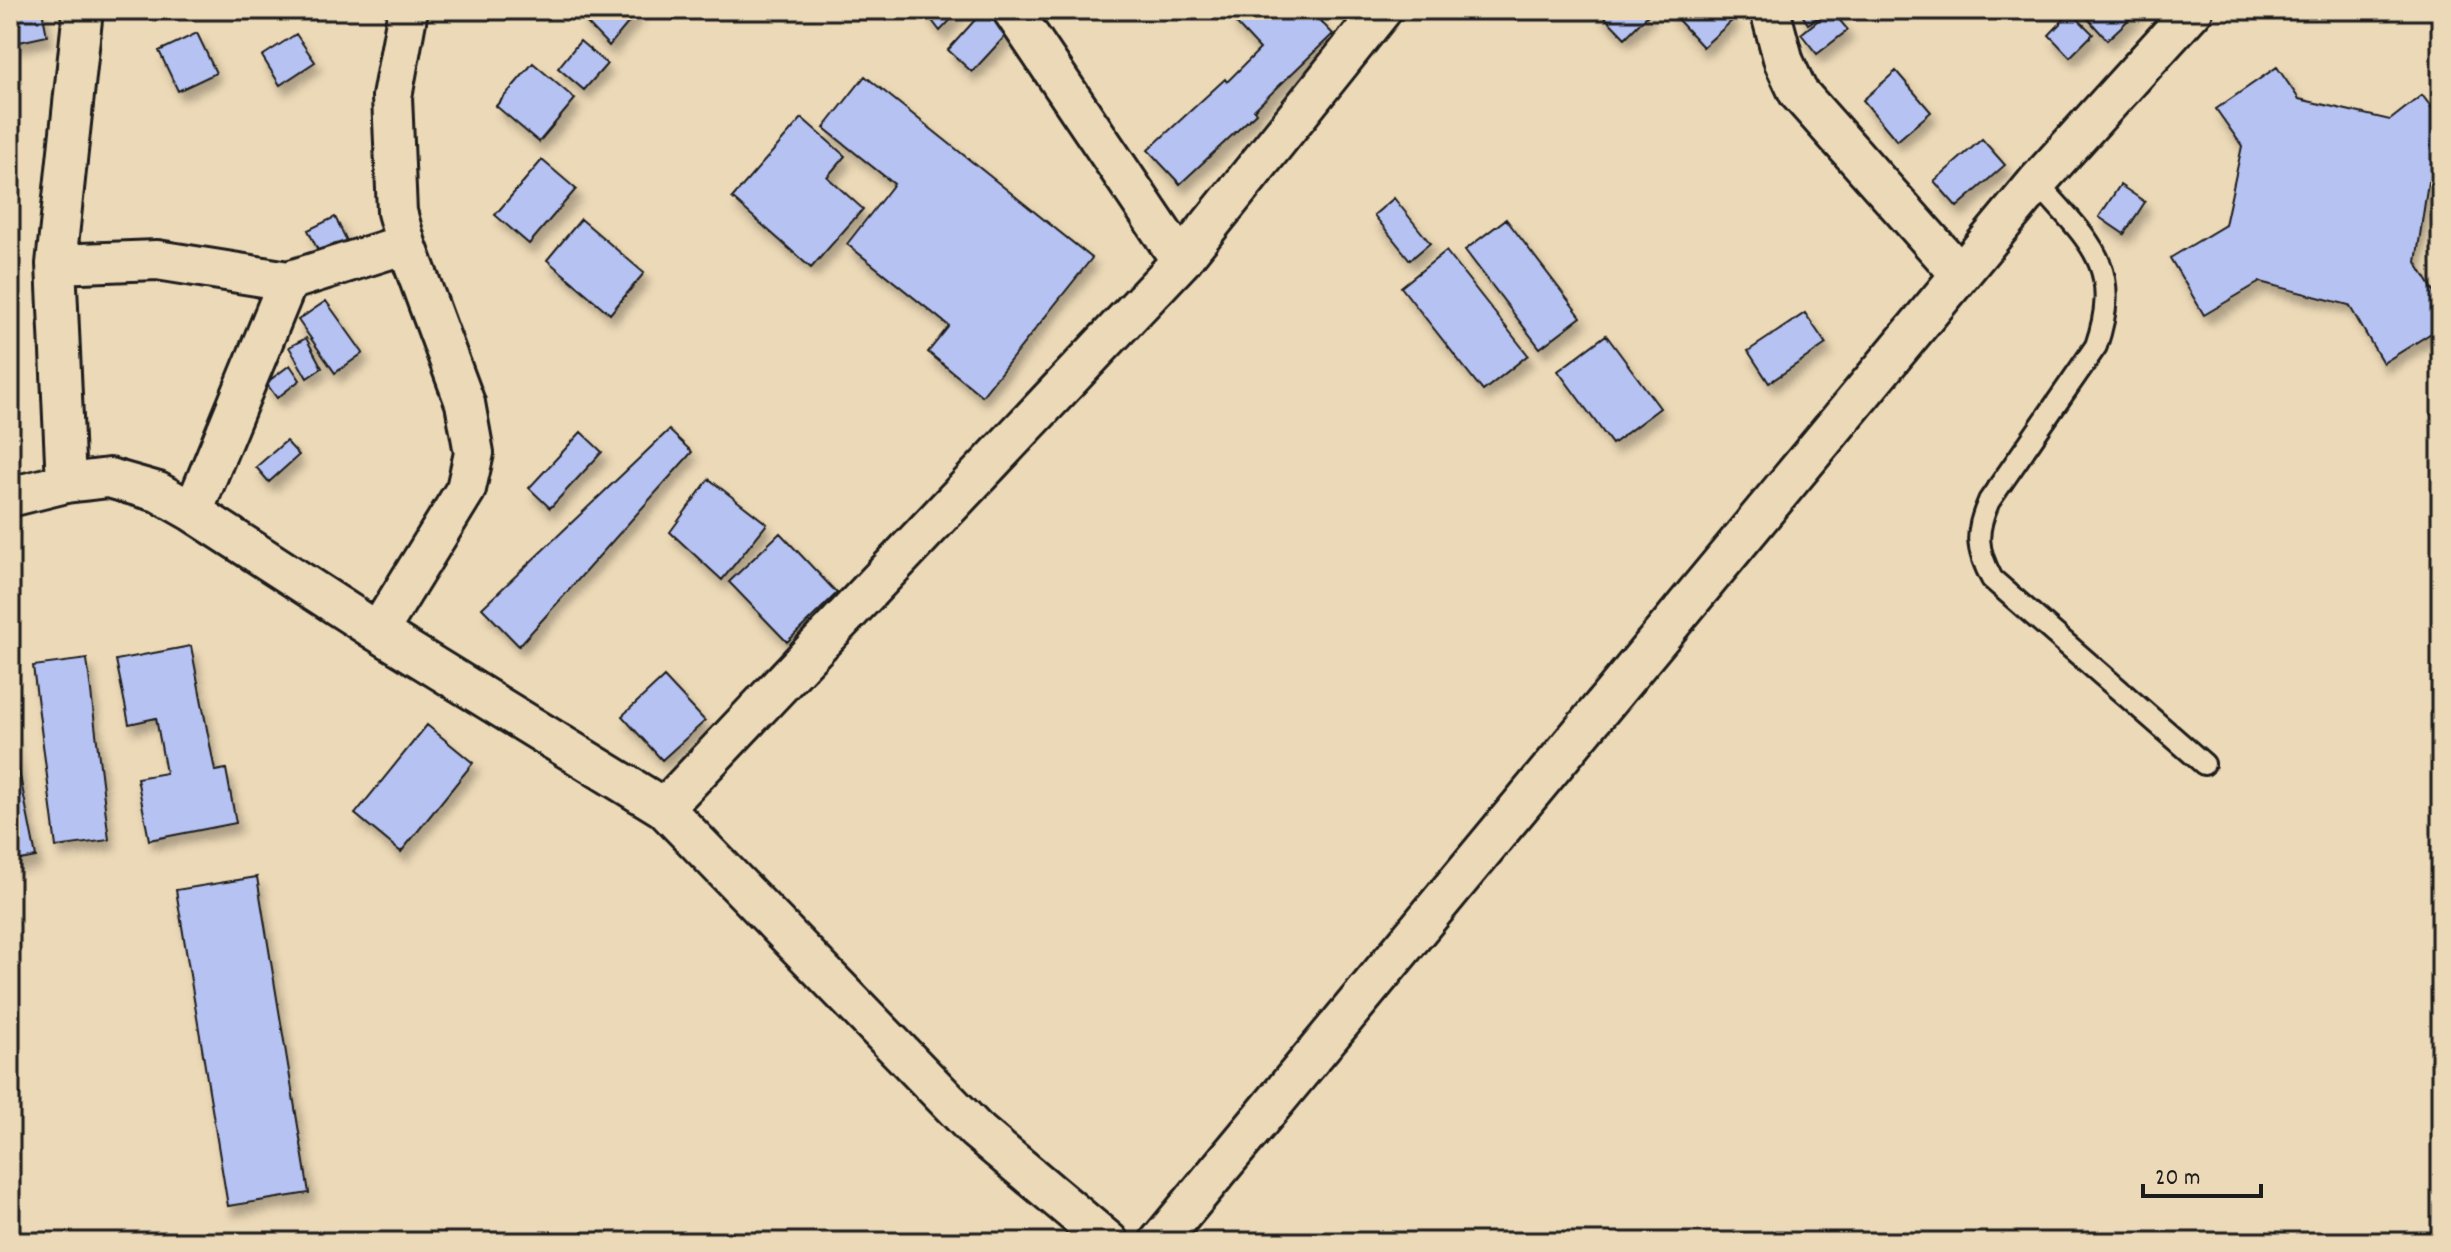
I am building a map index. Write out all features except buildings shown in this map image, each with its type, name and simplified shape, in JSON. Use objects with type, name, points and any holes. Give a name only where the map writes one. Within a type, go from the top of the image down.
[{"type":"street","points":[[66,483],[56,264],[83,10]]},
{"type":"street","points":[[378,632],[466,489],[474,453],[465,403],[397,212],[392,97],[408,10]]},
{"type":"street","points":[[1012,10],[1181,261]]},
{"type":"street","points":[[664,808],[1181,261],[1382,10]]},
{"type":"street","points":[[1770,10],[1784,62],[1798,92],[1960,274]]},
{"type":"street","points":[[1159,1242],[2037,182],[2193,10]]},
{"type":"street","points":[[56,264],[157,260],[288,281],[406,244]]},
{"type":"street","points":[[193,512],[288,281]]},
{"type":"street","points":[[10,497],[66,483],[109,478],[158,492],[664,808],[976,1130],[1109,1242]]},
{"type":"lane","points":[[2037,182],[2092,246],[2102,265],[2107,292],[2105,320],[2096,346],[1989,501],[1980,519],[1978,542],[1982,560],[1992,579],[2204,764]]}]
